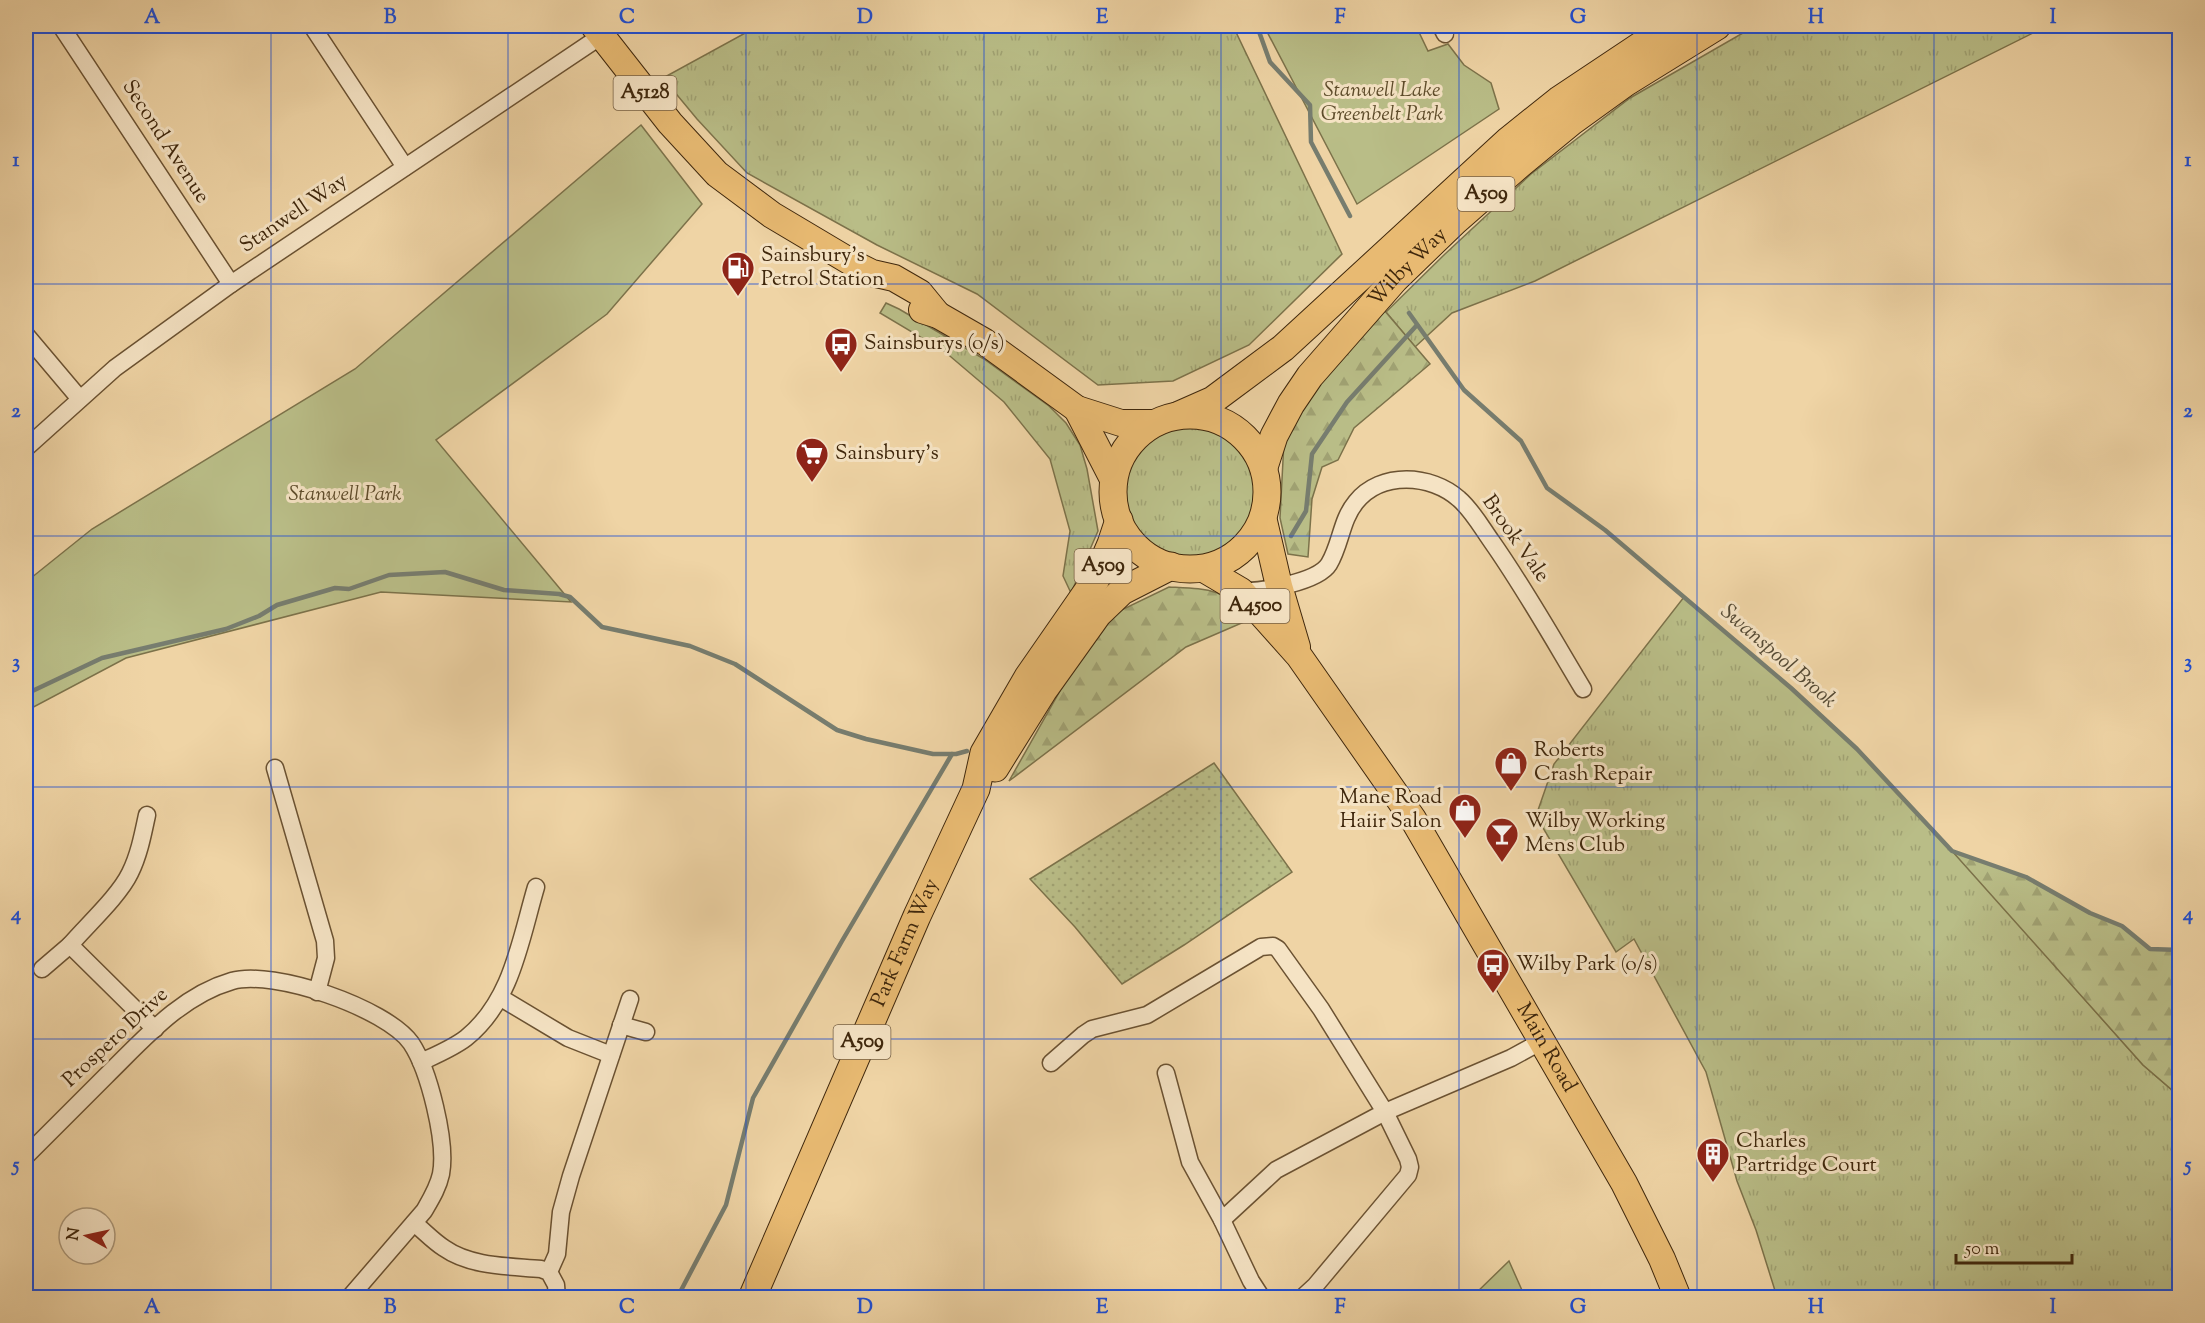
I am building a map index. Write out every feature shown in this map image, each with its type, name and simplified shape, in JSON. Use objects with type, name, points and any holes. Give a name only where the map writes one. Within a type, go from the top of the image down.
[{"type":"highway","name":"Wilby Way","points":[[1179,415],[1213,400],[1283,348],[1509,140],[1559,99],[1670,26]]},
{"type":"highway","name":"Wilby Way","points":[[1264,467],[1275,436],[1310,376],[1395,279],[1455,221],[1571,122],[1625,83],[1717,26]]},
{"type":"highway","points":[[1179,415],[1210,417],[1231,426],[1249,441],[1264,467],[1267,500],[1263,517],[1250,541],[1228,559],[1202,568],[1171,566],[1157,562],[1134,545],[1119,520],[1113,494],[1114,481],[1123,454],[1136,436],[1153,423],[1179,415]]},
{"type":"highway","name":"Park Farm Way","points":[[752,1298],[917,916],[976,789],[984,753],[1028,677],[1096,579],[1119,520]]},
{"type":"highway","name":"Park Farm Way","points":[[976,789],[998,764],[1043,691],[1098,614],[1122,591],[1171,566]]},
{"type":"main road","name":"A5128","points":[[598,31],[670,123],[717,174],[772,215],[872,273],[894,278],[920,293],[938,315],[985,342],[1077,410],[1121,423],[1153,423]]},
{"type":"main road","name":"A5128","points":[[1077,410],[1114,481]]},
{"type":"main road","name":"Main Road","points":[[1263,517],[1279,586],[1299,656]]},
{"type":"main road","name":"Main Road","points":[[1202,568],[1241,591],[1299,656],[1413,819],[1624,1183],[1662,1259],[1678,1298]]},
{"type":"street","name":"Second Avenue","points":[[61,26],[231,284]]},
{"type":"street","points":[[312,26],[405,167]]},
{"type":"street","name":"Stanwell Way","points":[[26,448],[115,368],[231,284],[405,167],[598,31]]},
{"type":"street","points":[[26,335],[80,399]]},
{"type":"street","name":"Brook Vale","points":[[1241,591],[1270,590],[1315,576],[1328,566],[1349,512],[1362,495],[1390,481],[1425,481],[1457,497],[1483,530],[1510,567],[1583,689]]},
{"type":"street","points":[[275,768],[325,940],[326,958],[317,992],[368,1011],[396,1028],[410,1042],[421,1062],[442,1137],[441,1176],[434,1196],[414,1224],[349,1298]]},
{"type":"street","points":[[42,969],[70,945],[130,874],[147,814]]},
{"type":"street","points":[[421,1062],[464,1040],[485,1021],[501,998],[512,972],[536,887]]},
{"type":"street","points":[[70,945],[155,1029]]},
{"type":"street","points":[[1051,1064],[1092,1029],[1147,1015],[1261,947],[1273,946],[1278,949],[1321,1010],[1385,1112],[1410,1167],[1408,1175],[1304,1297]]},
{"type":"street","name":"Prospero Drive","points":[[26,1156],[155,1029],[187,1001],[233,981],[253,978],[275,980],[317,992]]},
{"type":"street","points":[[501,998],[568,1038],[611,1055]]},
{"type":"street","points":[[549,1272],[557,1254],[561,1212],[571,1176],[630,999]]},
{"type":"street","points":[[621,1025],[646,1032]]},
{"type":"street","points":[[1222,1220],[1283,1166],[1385,1112],[1511,1058],[1542,1041]]},
{"type":"street","points":[[1166,1073],[1190,1162],[1262,1298]]},
{"type":"street","points":[[414,1224],[457,1256],[476,1262],[541,1269],[549,1272],[556,1285],[557,1298]]},
{"type":"green space","points":[[758,26],[1233,26],[1342,254],[1249,345],[1173,381],[1098,385],[977,294],[877,245],[747,173],[663,78]]},
{"type":"green space","name":"Stanwell Lake Greenbelt Park","points":[[1264,26],[1416,26],[1428,51],[1448,44],[1464,65],[1491,83],[1499,109],[1357,204]]},
{"type":"green space","points":[[1755,26],[2047,26],[1535,281],[1452,313],[1415,347],[1386,312],[1445,254],[1531,174],[1630,98]]},
{"type":"green space","name":"Stanwell Park","points":[[641,125],[702,204],[607,314],[436,440],[571,602],[381,592],[126,658],[26,711],[26,582],[92,529],[355,369]]},
{"type":"green space","points":[[886,303],[984,359],[1049,406],[1066,423],[1080,445],[1087,469],[1098,531],[1071,593],[1063,576],[1070,531],[1050,459],[1004,402],[944,351],[880,313]]},
{"type":"green space","points":[[1384,310],[1430,364],[1354,428],[1338,460],[1322,467],[1312,499],[1308,557],[1288,554],[1280,518],[1284,441],[1327,369]]},
{"type":"green space","points":[[1188,423],[1214,428],[1235,443],[1250,464],[1255,490],[1250,516],[1235,537],[1214,552],[1188,557],[1162,552],[1141,537],[1126,516],[1121,490],[1126,464],[1141,443],[1162,428]]},
{"type":"green space","points":[[1169,587],[1214,592],[1232,601],[1251,619],[1186,647],[1009,781],[1069,675],[1111,615]]},
{"type":"green space","points":[[1684,597],[1795,691],[1858,751],[1967,867],[2143,1065],[2179,1096],[2179,1297],[1777,1297],[1756,1230],[1737,1181],[1706,1072],[1634,939],[1616,952],[1536,816],[1554,764]]},
{"type":"green space","points":[[1214,763],[1292,872],[1122,984],[1075,927],[1030,879]]},
{"type":"green space","points":[[1952,851],[2026,877],[2090,913],[2122,926],[2150,949],[2179,950],[2179,1096],[2143,1065]]},
{"type":"green space","points":[[1509,1261],[1525,1297],[1472,1297]]},
{"type":"waterway","name":"Swanspool Brook","points":[[1257,26],[1270,62],[1310,105],[1311,142],[1350,216]]},
{"type":"waterway","name":"Swanspool Brook","points":[[1409,313],[1464,390],[1521,441],[1547,488],[1605,530],[1791,688],[1857,749],[1952,851],[2026,877],[2090,913],[2122,926],[2150,949],[2180,950]]},
{"type":"waterway","points":[[1291,536],[1306,511],[1312,454],[1347,402],[1417,325]]},
{"type":"waterway","points":[[26,694],[102,658],[226,629],[259,616],[277,605],[335,588],[349,589],[389,575],[445,572],[504,590],[559,594],[570,597],[602,627],[690,646],[735,664],[837,730],[933,754],[956,754],[967,751]]},
{"type":"waterway","points":[[677,1298],[726,1205],[753,1098],[952,754]]},
{"type":"place","name":"Sainsbury's Petrol Station","points":[[738,297]]},
{"type":"place","name":"Sainsburys (o/s)","points":[[841,373]]},
{"type":"place","name":"Sainsbury's","points":[[812,483]]},
{"type":"place","name":"Roberts Crash Repair","points":[[1511,792]]},
{"type":"place","name":"Mane Road Haiir Salon","points":[[1465,839]]},
{"type":"place","name":"Wilby Working Mens Club","points":[[1502,863]]},
{"type":"place","name":"Wilby Park (o/s)","points":[[1493,994]]},
{"type":"place","name":"Charles Partridge Court","points":[[1713,1183]]}]
